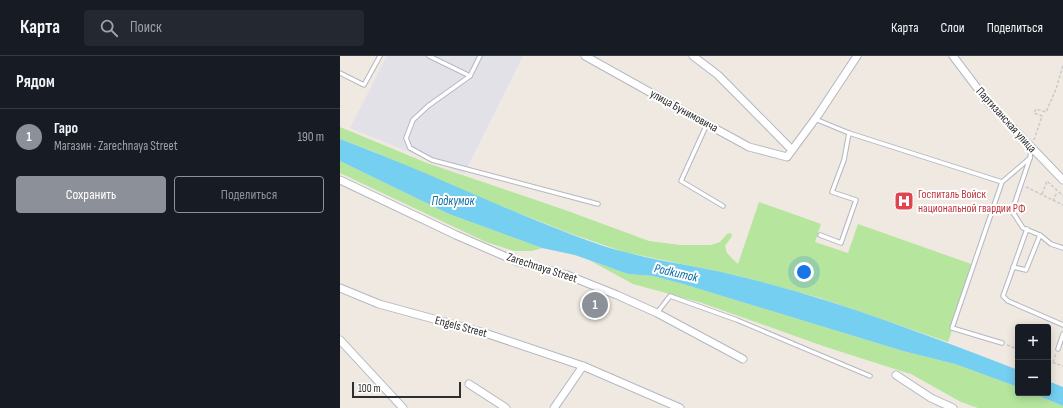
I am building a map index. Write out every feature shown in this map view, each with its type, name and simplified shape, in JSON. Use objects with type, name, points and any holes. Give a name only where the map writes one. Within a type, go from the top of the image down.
[{"type":"street","name":"улица Бунимовича","points":[[585,56],[749,147],[787,157],[792,150]]},
{"type":"street","points":[[693,56],[718,75],[792,150],[857,56]]},
{"type":"street","name":"Партизанская улица","points":[[953,56],[987,102],[1063,180]]},
{"type":"street","name":"Zarechnaya Street","points":[[340,180],[436,226],[518,262],[567,275],[617,294],[657,313],[743,359]]},
{"type":"street","name":"Engels Street","points":[[340,288],[379,304],[485,333],[582,366],[680,408]]},
{"type":"street","points":[[340,340],[403,408]]},
{"type":"street","points":[[554,408],[582,366]]},
{"type":"street","points":[[896,375],[931,398],[952,408]]},
{"type":"street","points":[[469,384],[506,408]]},
{"type":"lane","points":[[340,73],[364,85],[380,56]]},
{"type":"lane","points":[[429,56],[470,76]]},
{"type":"lane","points":[[480,56],[470,76],[428,106],[413,120],[406,138],[410,148],[432,160],[447,165],[598,204]]},
{"type":"lane","points":[[815,118],[849,133],[1002,182]]},
{"type":"lane","points":[[707,124],[681,181],[723,206]]},
{"type":"lane","points":[[820,235],[841,243],[856,200],[832,192],[844,160],[849,133]]},
{"type":"lane","points":[[1032,147],[1030,158],[1012,211],[1023,228],[1040,235],[1051,244],[1063,248]]},
{"type":"lane","points":[[1002,344],[952,328],[1002,182],[1030,158]]},
{"type":"lane","points":[[1027,229],[1003,296],[1008,301],[1063,324]]},
{"type":"lane","points":[[1013,267],[1026,270],[1040,235]]},
{"type":"lane","points":[[657,313],[670,296],[737,320],[870,376]]},
{"type":"lane","points":[[1058,349],[1063,334]]},
{"type":"path","points":[[1032,147],[1042,116],[1034,114],[1036,108],[1046,112],[1056,89],[1063,65]]},
{"type":"path","points":[[1042,194],[1046,181],[1063,196]]},
{"type":"path","points":[[1021,184],[1063,205]]},
{"type":"path","points":[[1053,201],[1058,191]]},
{"type":"path","points":[[1002,344],[1015,348]]},
{"type":"path","points":[[1058,349],[1053,362],[1063,366]]},
{"type":"shaded area","points":[[387,56],[523,56],[464,174],[350,128]]},
{"type":"green space","points":[[340,127],[427,163],[565,210],[649,241],[680,245],[711,245],[720,242],[727,234],[731,233],[732,236],[725,246],[727,253],[738,264],[759,202],[821,224],[815,242],[848,253],[858,224],[974,265],[948,342],[820,298],[735,275],[624,252],[572,234],[495,204],[372,151],[340,139]]},
{"type":"green space","points":[[340,161],[449,214],[542,248],[532,251],[514,251],[486,242],[340,173]]},
{"type":"green space","points":[[589,260],[628,274],[653,276],[683,284],[903,351],[955,364],[1015,386],[1015,396],[1039,396],[1063,406],[1063,408],[978,408],[961,402],[911,374],[823,346],[699,302],[633,284]]},
{"type":"water","name":"Подкумок","points":[[340,139],[540,222],[603,246],[770,284],[806,294],[913,330],[1015,369],[1015,386],[955,364],[903,351],[683,284],[653,276],[628,274],[575,255],[542,248],[449,214],[340,161]]},
{"type":"water","points":[[1051,382],[1063,387],[1063,406],[1039,396],[1051,396]]},
{"type":"place","name":"Госпиталь Войск национальной гвардии РФ","points":[[904,201]]},
{"type":"place","name":"Гаро","points":[[595,305]]},
{"type":"water label","name":"Podkumok","points":[[676,273]]}]
